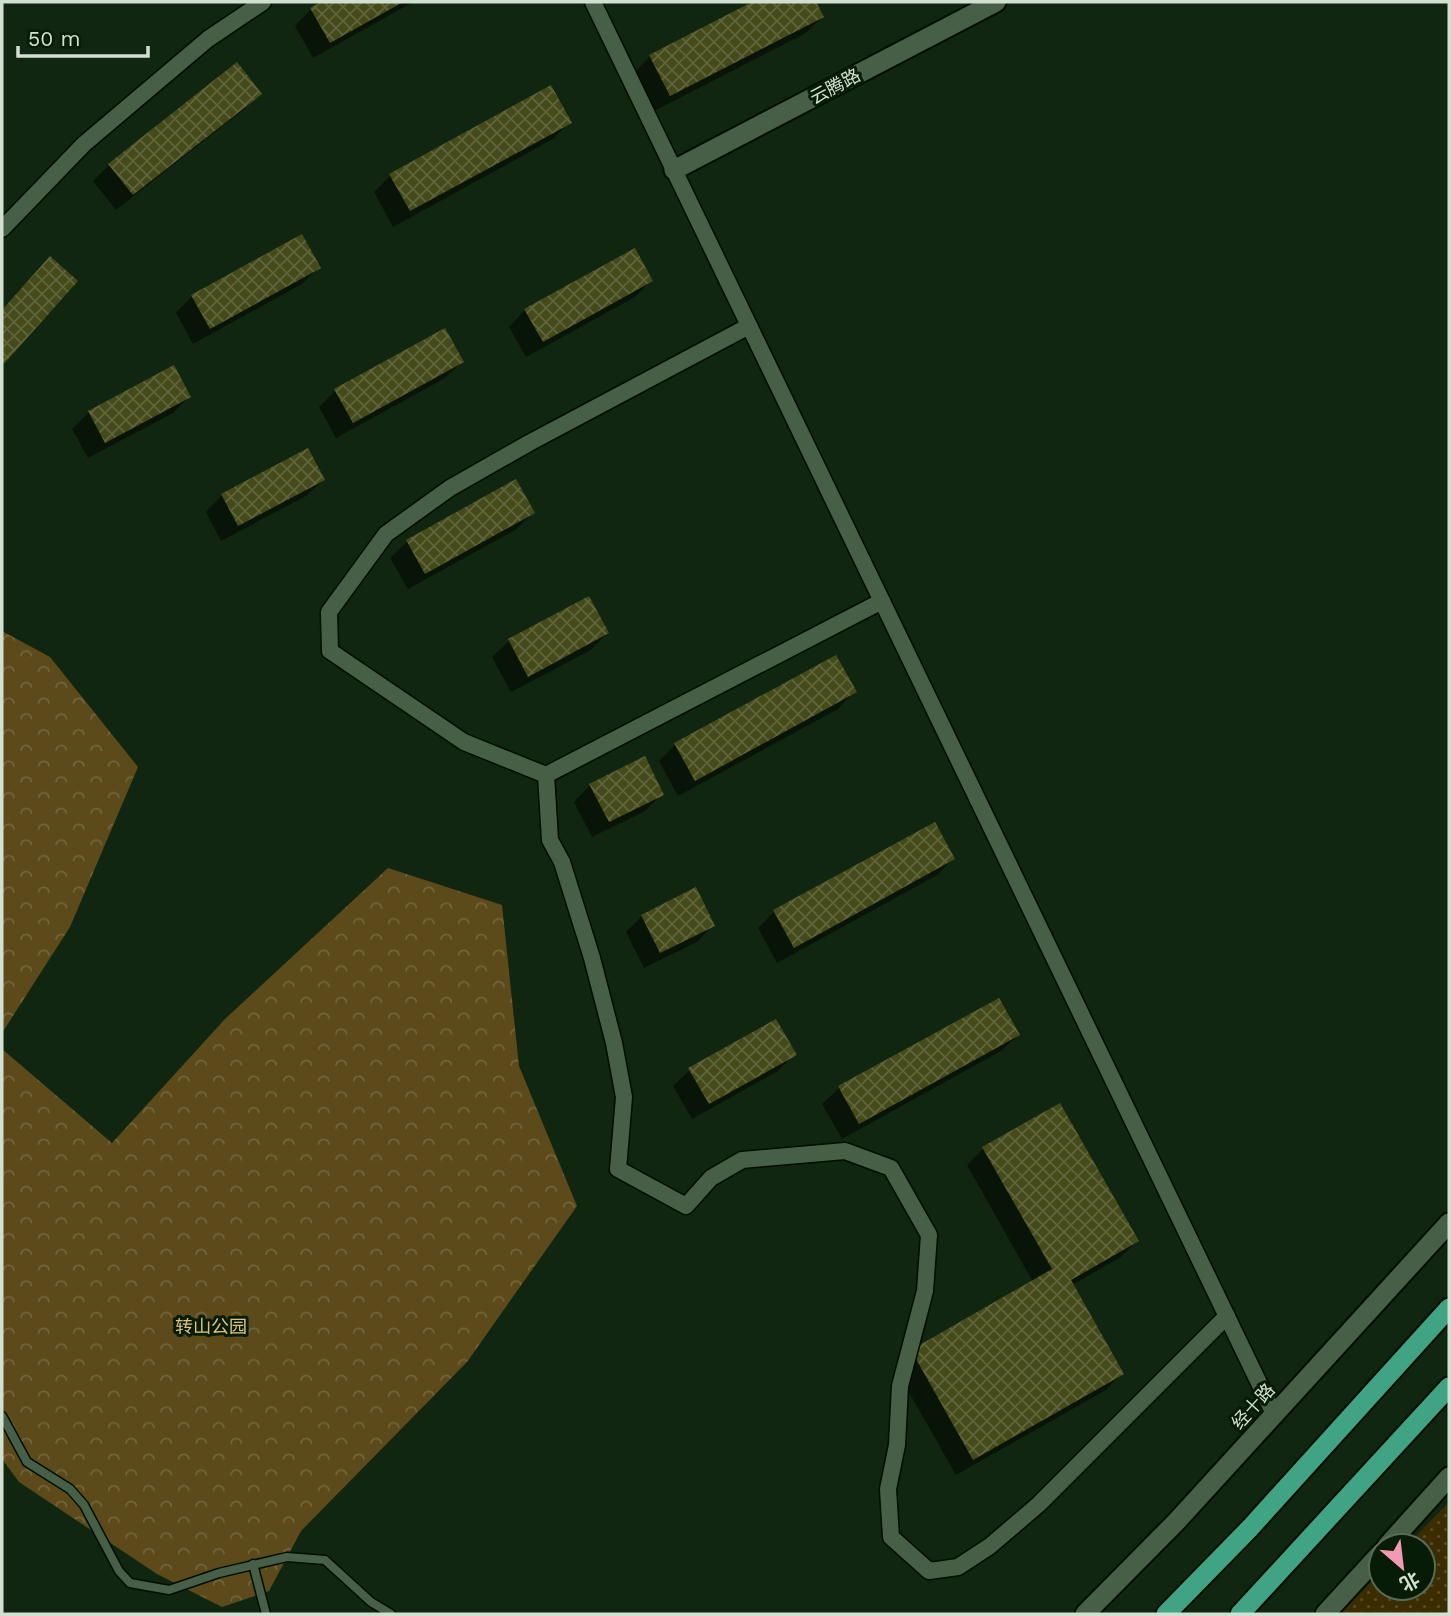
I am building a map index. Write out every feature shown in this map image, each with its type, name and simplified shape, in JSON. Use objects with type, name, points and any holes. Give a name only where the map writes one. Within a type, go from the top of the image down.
[{"type":"highway","points":[[1166,1614],[1250,1528],[1449,1308]]},
{"type":"highway","points":[[1240,1614],[1449,1387]]},
{"type":"main road","name":"云腾路","points":[[674,170],[996,2]]},
{"type":"main road","name":"经十路","points":[[1085,1614],[1177,1521],[1449,1223]]},
{"type":"main road","points":[[1400,1532],[1449,1477]]},
{"type":"main road","points":[[1325,1614],[1367,1568]]},
{"type":"street","points":[[2,229],[85,144],[208,39],[263,2]]},
{"type":"street","points":[[593,2],[1274,1414]]},
{"type":"street","points":[[749,326],[450,488],[386,534],[329,612],[330,651],[464,742],[546,775],[882,601]]},
{"type":"street","points":[[546,775],[551,840],[562,862],[593,958],[624,1097],[618,1170],[686,1206],[711,1178],[742,1160],[845,1152],[891,1168],[929,1235],[925,1291],[900,1386],[897,1445],[888,1489],[891,1537],[929,1571],[958,1567],[990,1546],[1039,1504],[1227,1316]]},
{"type":"lane","points":[[2,1416],[27,1462],[70,1489],[84,1505],[119,1571],[130,1583],[169,1590],[253,1564],[287,1557],[325,1560],[371,1602],[391,1614]]},
{"type":"lane","points":[[253,1564],[266,1614]]},
{"type":"shaded area","points":[[1449,1502],[1449,1614],[1339,1614],[1367,1586],[1367,1602],[1437,1602],[1437,1532],[1420,1532]]},
{"type":"green space","points":[[2,631],[50,657],[138,767],[70,927],[2,1033]]},
{"type":"green space","name":"转山公园","points":[[388,868],[502,905],[519,1066],[577,1206],[467,1362],[301,1531],[269,1591],[222,1607],[157,1574],[19,1482],[2,1459],[2,1049],[112,1143],[225,1019]]},
{"type":"building","points":[[321,2],[403,2],[330,43],[310,8]]},
{"type":"building","points":[[752,2],[816,2],[824,17],[670,96],[649,55]]},
{"type":"building","points":[[237,62],[262,94],[133,195],[108,164]]},
{"type":"building","points":[[551,85],[572,123],[410,211],[389,174]]},
{"type":"building","points":[[302,234],[321,268],[210,329],[191,295]]},
{"type":"building","points":[[635,248],[653,281],[543,342],[524,309]]},
{"type":"building","points":[[50,256],[78,281],[2,366],[2,310]]},
{"type":"building","points":[[445,328],[464,362],[353,423],[334,389]]},
{"type":"building","points":[[174,365],[191,397],[105,443],[88,411]]},
{"type":"building","points":[[308,448],[325,480],[238,526],[221,494]]},
{"type":"building","points":[[516,479],[535,513],[425,574],[406,540]]},
{"type":"building","points":[[589,596],[609,633],[528,677],[508,639]]},
{"type":"building","points":[[836,655],[857,692],[695,781],[674,743]]},
{"type":"building","points":[[645,756],[664,795],[609,822],[589,784]]},
{"type":"building","points":[[935,822],[955,859],[794,948],[773,910]]},
{"type":"building","points":[[696,887],[715,926],[660,953],[641,915]]},
{"type":"building","points":[[999,998],[1020,1035],[859,1124],[838,1086]]},
{"type":"building","points":[[776,1019],[797,1055],[709,1104],[688,1068]]},
{"type":"building","points":[[1060,1103],[1139,1241],[1071,1280],[1124,1374],[973,1460],[911,1350],[1052,1269],[982,1147]]}]
